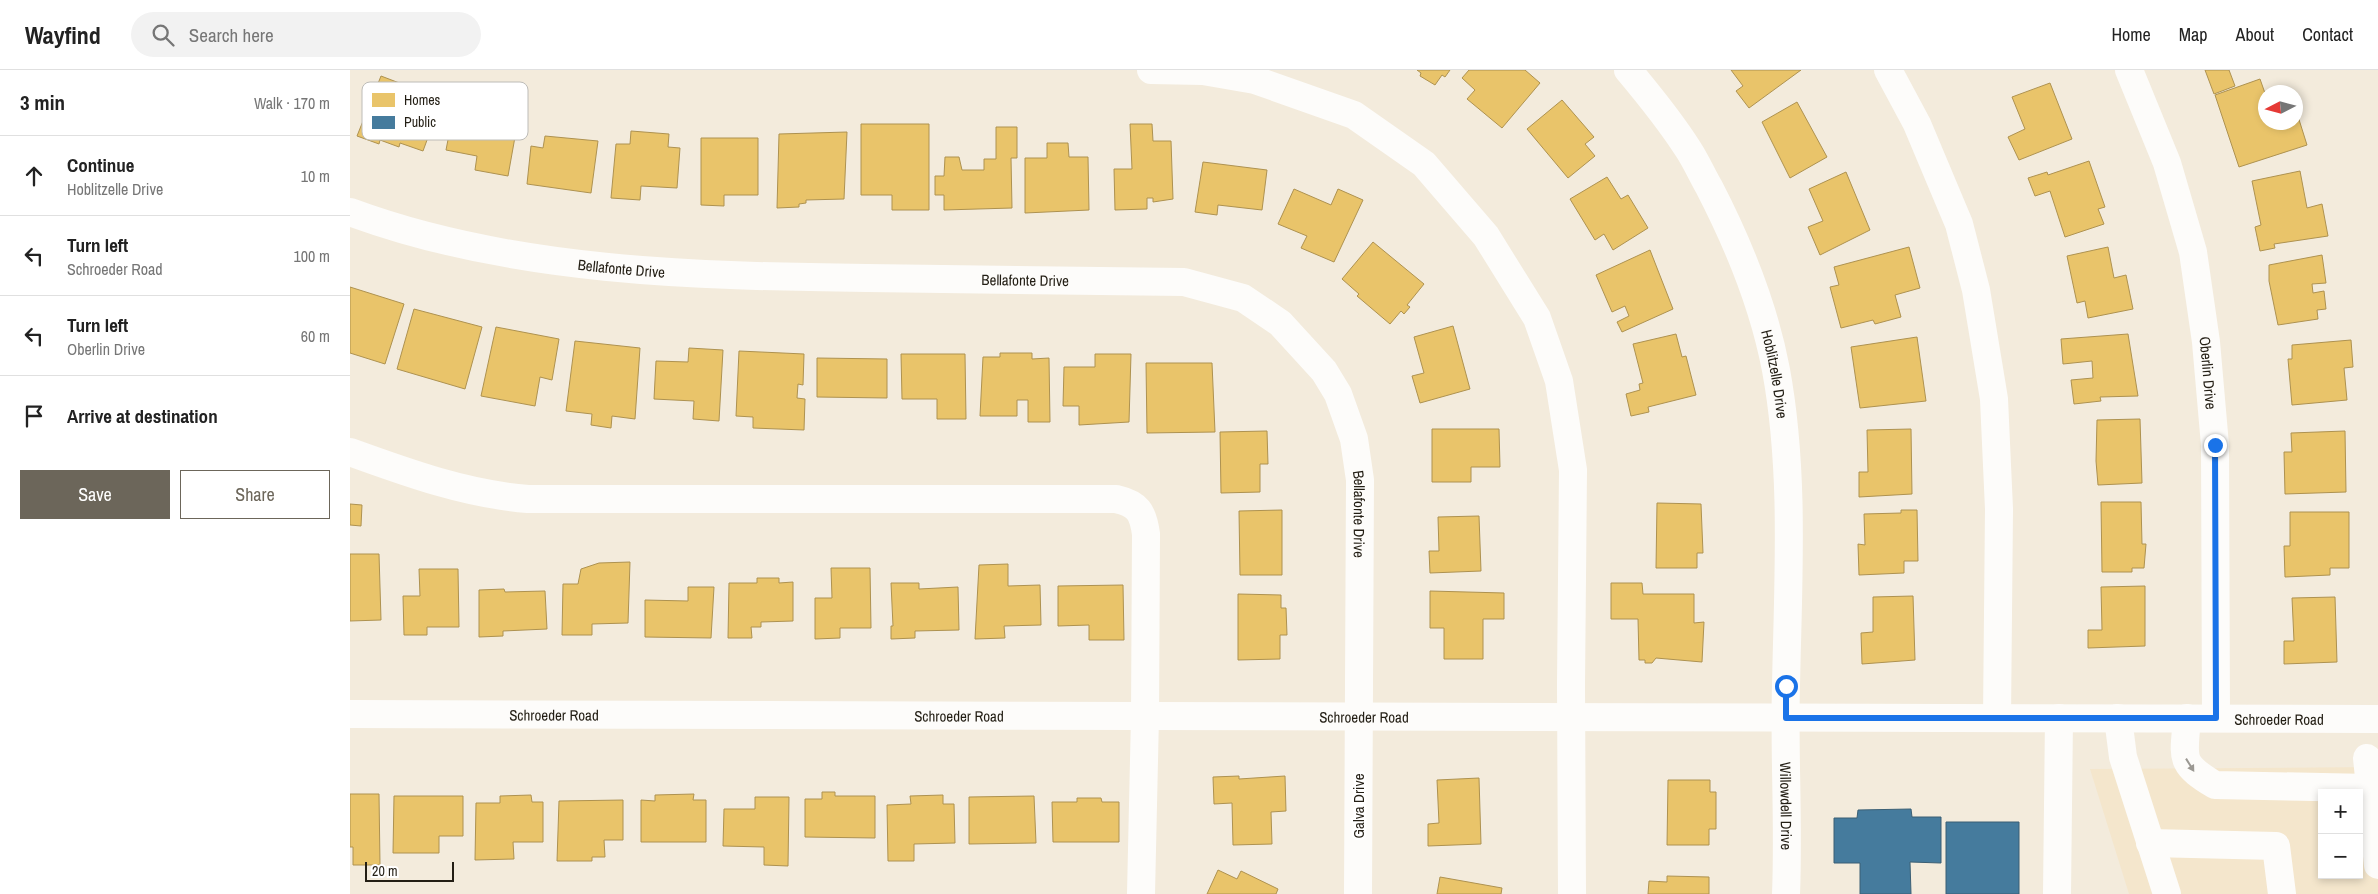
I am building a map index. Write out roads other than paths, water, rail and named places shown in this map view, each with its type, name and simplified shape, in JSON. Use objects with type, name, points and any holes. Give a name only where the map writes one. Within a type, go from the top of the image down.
[{"type":"street","points":[[1151,70],[1202,71],[1255,80],[1354,115],[1424,164],[1486,236],[1537,318],[1558,381],[1573,470],[1572,894]]},
{"type":"street","name":"Hoblitzelle Drive","points":[[1628,70],[1653,100],[1690,151],[1720,207],[1745,262],[1763,317],[1774,361],[1785,440],[1789,515],[1786,718]]},
{"type":"street","points":[[1888,70],[1917,124],[1959,224],[1976,290],[1994,399],[1999,508],[1997,718]]},
{"type":"street","name":"Oberlin Drive","points":[[2129,70],[2167,163],[2194,252],[2206,342],[2215,445],[2216,718]]},
{"type":"street","name":"Bellafonte Drive","points":[[350,212],[468,247],[639,271],[781,277],[1184,282],[1243,298],[1280,323],[1324,371],[1338,394],[1354,438],[1360,480],[1358,718]]},
{"type":"street","points":[[350,452],[448,485],[492,496],[528,499],[1116,499],[1128,502],[1139,510],[1144,520],[1146,534],[1145,716],[1141,894]]},
{"type":"street","name":"Schroeder Road","points":[[350,714],[1358,718],[2378,719]]},
{"type":"street","name":"Galva Drive","points":[[1358,718],[1358,894]]},
{"type":"street","name":"Willowdell Drive","points":[[1786,718],[1788,842],[1786,894]]},
{"type":"street","points":[[2057,894],[2059,718]]},
{"type":"street","points":[[2118,718],[2123,757],[2167,894]]},
{"type":"street","points":[[2187,718],[2184,756],[2194,772],[2215,785],[2370,788]]},
{"type":"street","points":[[2367,758],[2378,865]]},
{"type":"street","points":[[2150,843],[2276,846],[2282,894]]}]
